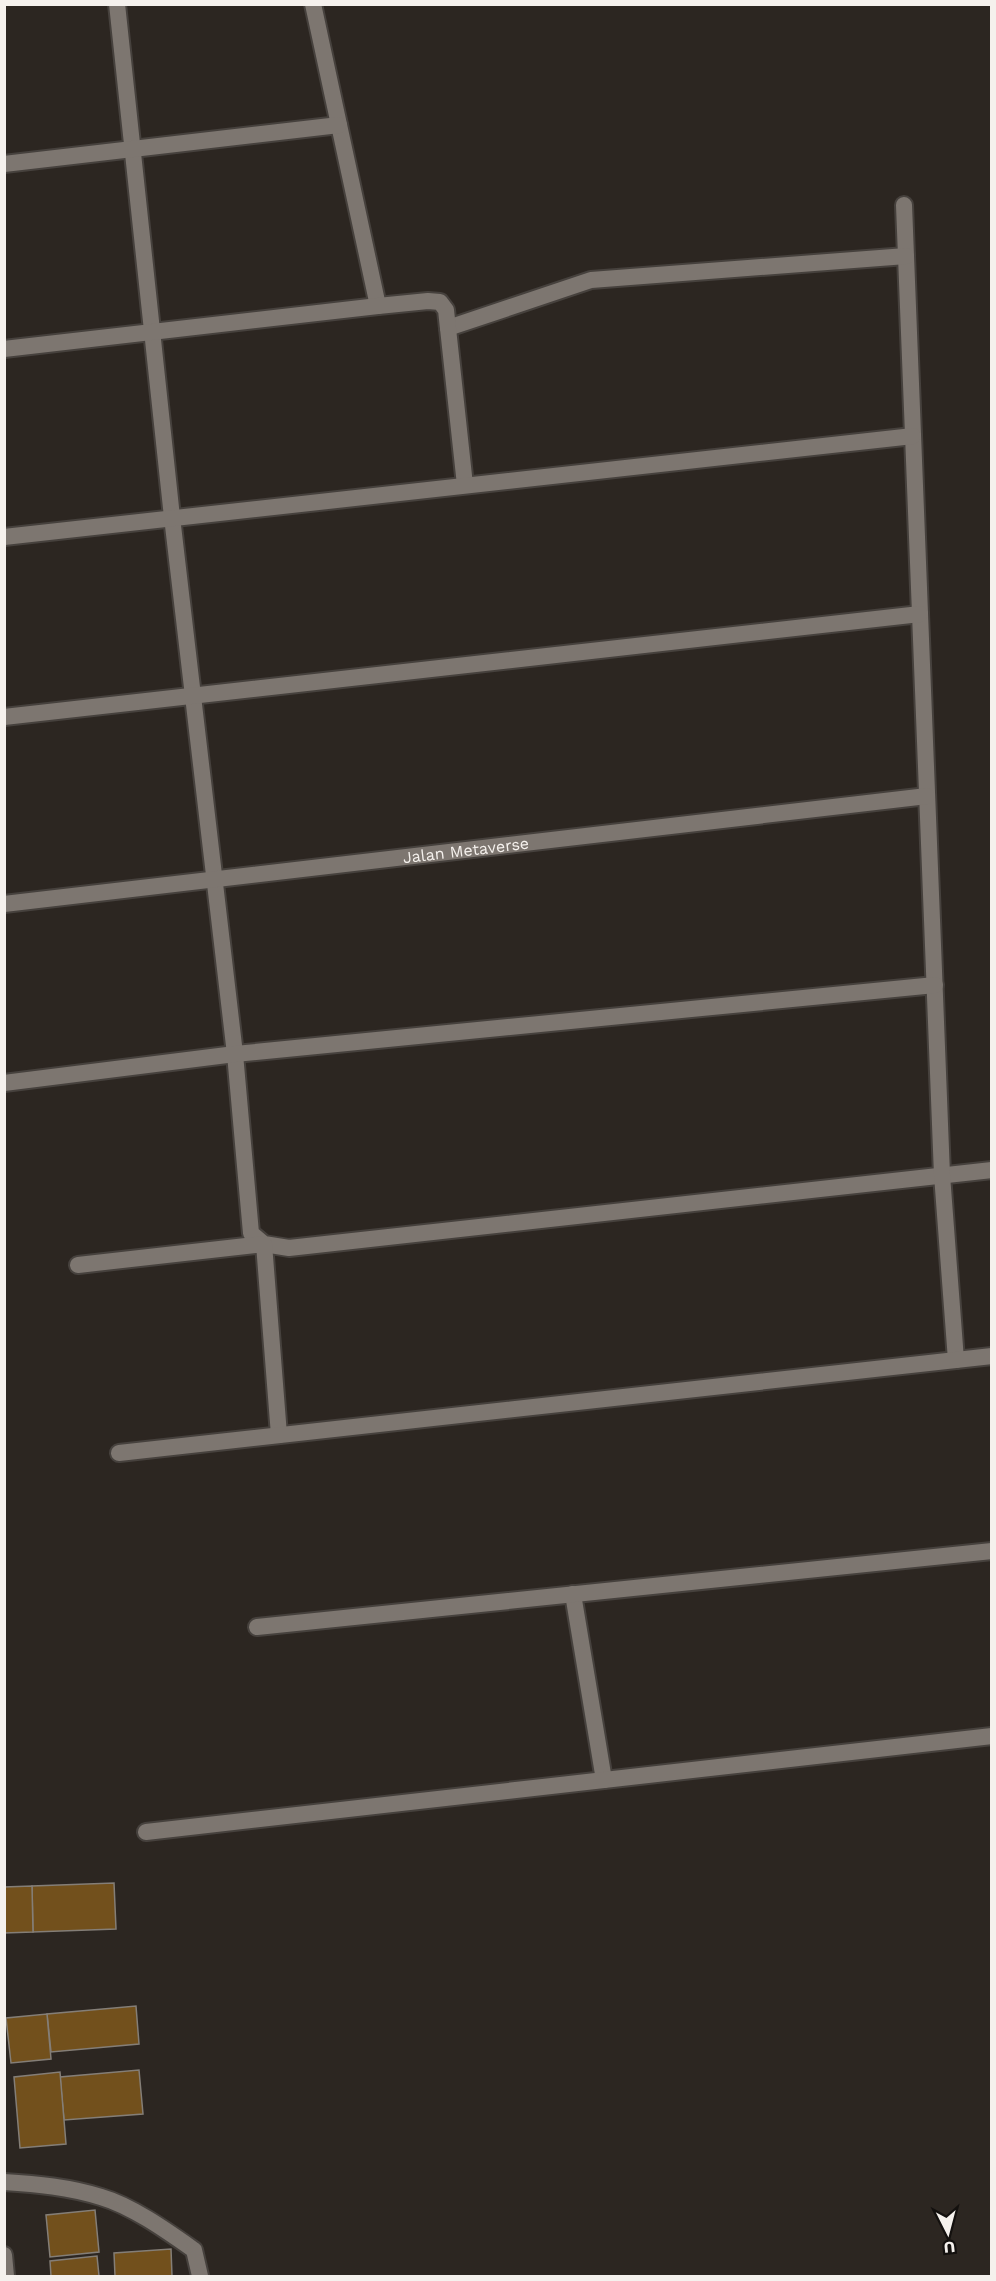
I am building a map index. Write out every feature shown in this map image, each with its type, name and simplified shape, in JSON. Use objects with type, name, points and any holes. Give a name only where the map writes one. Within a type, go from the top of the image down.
[{"type":"street","points":[[117,4],[171,517],[235,1054],[251,1233],[264,1244],[279,1435]]},
{"type":"street","points":[[313,4],[378,306]]},
{"type":"street","points":[[4,164],[339,125]]},
{"type":"street","points":[[904,205],[942,1175],[956,1359]]},
{"type":"street","points":[[448,328],[591,280],[906,256]]},
{"type":"street","points":[[4,349],[378,306],[440,302],[446,310],[465,485]]},
{"type":"street","points":[[4,537],[913,436]]},
{"type":"street","points":[[4,717],[920,614]]},
{"type":"street","name":"Jalan Metaverse","points":[[4,904],[215,881],[927,795]]},
{"type":"street","points":[[4,1083],[235,1054],[934,985]]},
{"type":"street","points":[[78,1265],[264,1244],[289,1248],[992,1170]]},
{"type":"street","points":[[119,1453],[992,1356]]},
{"type":"street","points":[[257,1627],[992,1551]]},
{"type":"street","points":[[573,1594],[603,1780]]},
{"type":"street","points":[[146,1832],[992,1736]]},
{"type":"street","points":[[4,2182],[49,2185],[103,2197],[154,2222],[194,2250],[200,2277]]},
{"type":"street","points":[[4,2255],[6,2277]]},
{"type":"building","points":[[114,1883],[116,1929],[33,1932],[32,1886]]},
{"type":"building","points":[[32,1886],[33,1932],[4,1933],[4,1887]]},
{"type":"building","points":[[136,2006],[139,2044],[51,2052],[47,2014]]},
{"type":"building","points":[[47,2014],[51,2059],[11,2063],[6,2018]]},
{"type":"building","points":[[139,2070],[143,2114],[64,2120],[60,2077]]},
{"type":"building","points":[[60,2072],[66,2144],[20,2148],[14,2077]]},
{"type":"building","points":[[95,2210],[99,2252],[50,2257],[46,2215]]},
{"type":"building","points":[[171,2249],[172,2276],[115,2276],[114,2253]]},
{"type":"building","points":[[97,2256],[99,2276],[51,2276],[50,2261]]}]
